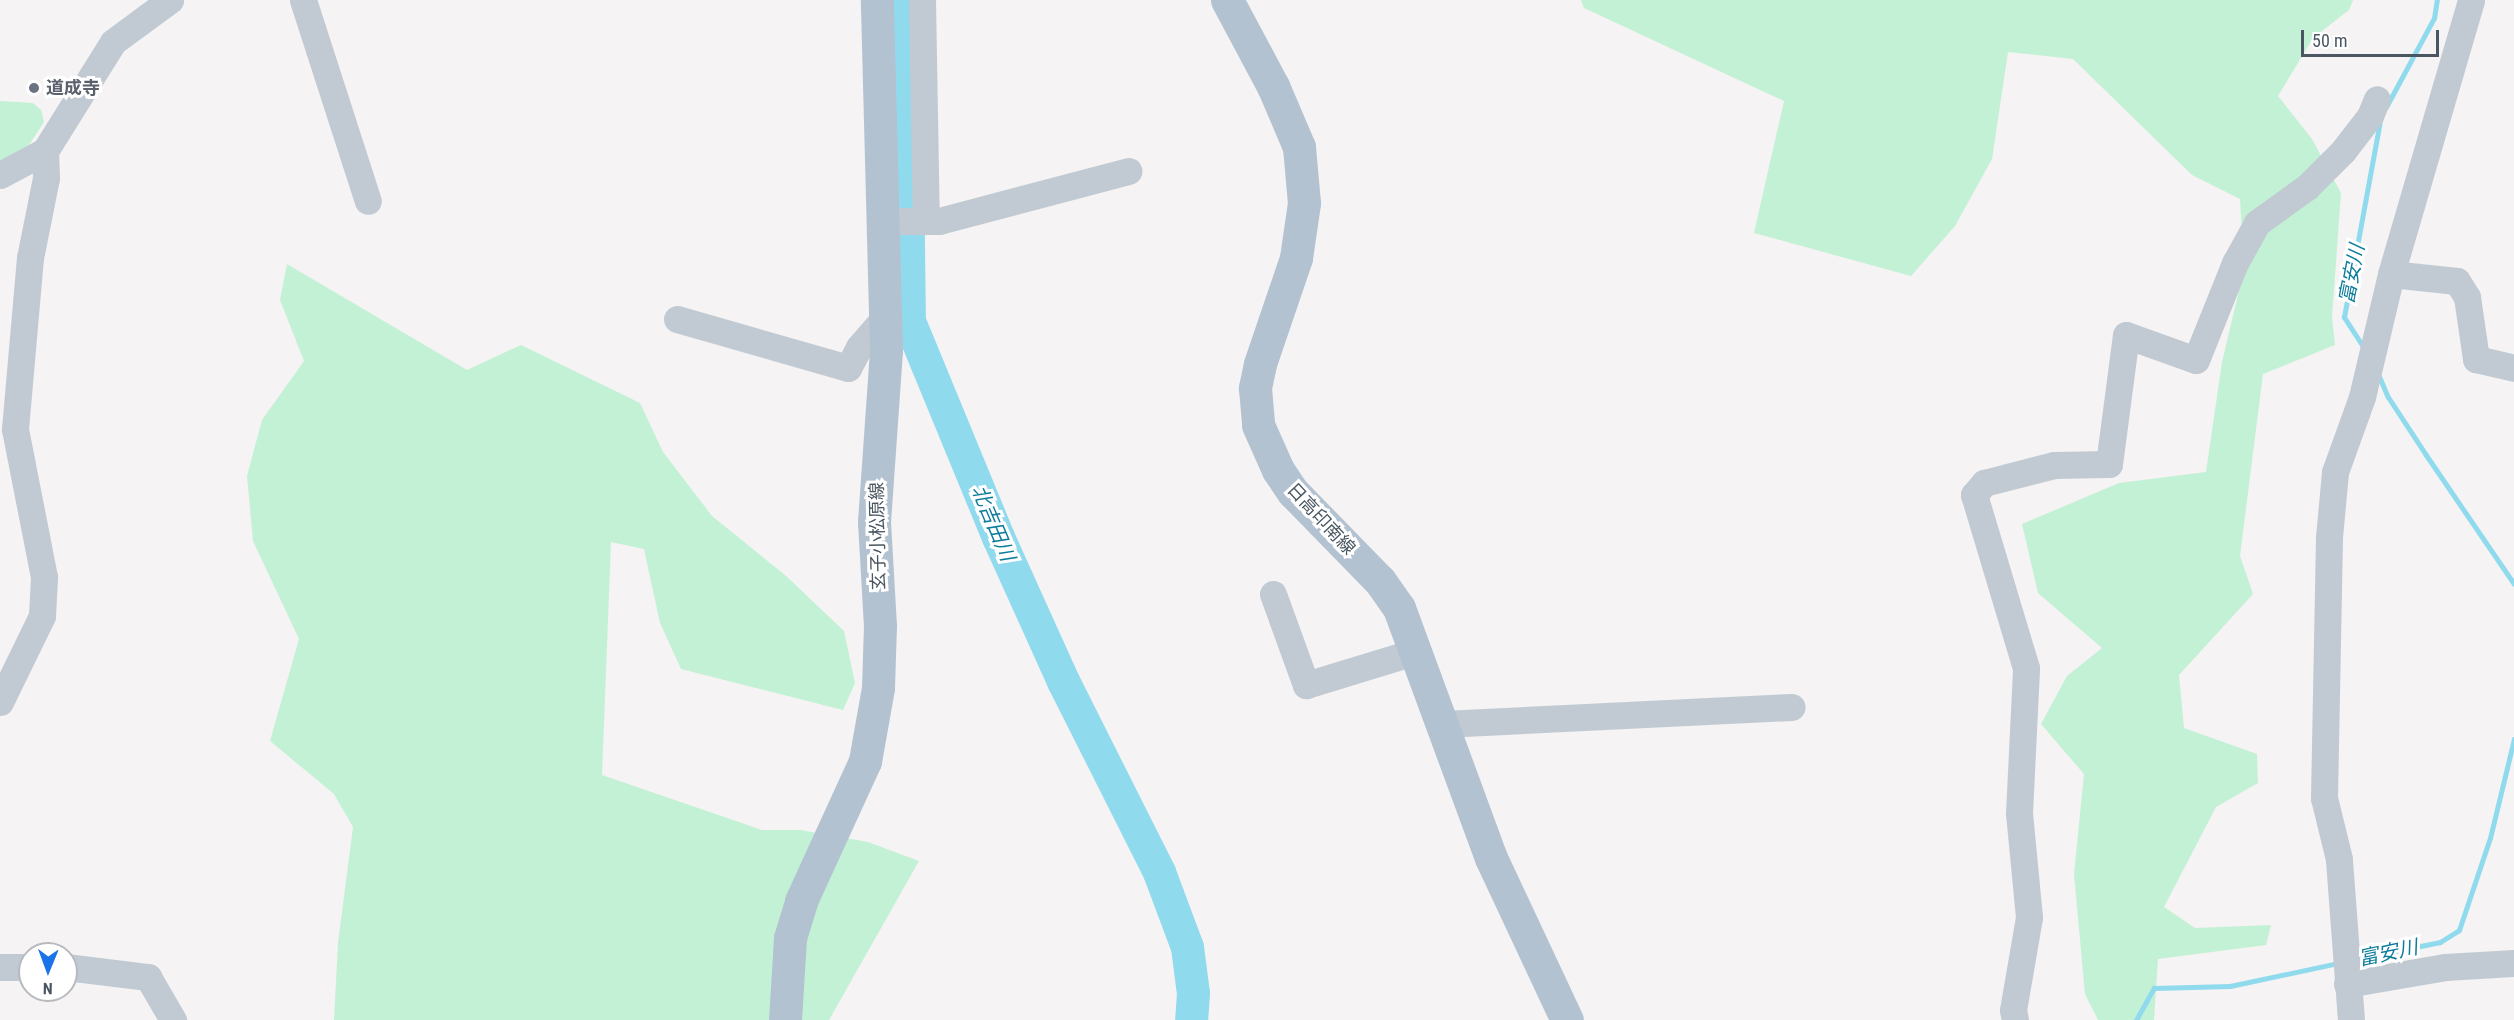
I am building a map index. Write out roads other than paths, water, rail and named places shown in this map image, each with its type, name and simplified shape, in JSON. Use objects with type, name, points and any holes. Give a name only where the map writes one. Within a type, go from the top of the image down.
[{"type":"main road","name":"玄子小松原線","points":[[785,1020],[790,938],[798,910],[865,761],[873,730],[880,626],[874,522],[885,317],[877,0]]},
{"type":"main road","name":"日高印南線","points":[[1227,0],[1273,86],[1299,147],[1304,203],[1296,258],[1260,364],[1256,388],[1258,425],[1278,470],[1293,492],[1380,581],[1399,608],[1417,651],[1491,858],[1567,1020]]},
{"type":"street","points":[[0,175],[45,151],[112,42],[170,0]]},
{"type":"street","points":[[303,0],[368,201]]},
{"type":"street","points":[[922,0],[926,221]]},
{"type":"street","points":[[2351,1020],[2339,859],[2324,798],[2329,537],[2335,472],[2362,397],[2391,274],[2471,0]]},
{"type":"street","points":[[2015,1020],[2013,1010],[2030,917],[2019,813],[2026,668],[1974,495],[1984,483],[2054,465],[2109,464],[2126,335],[2196,360],[2235,263],[2258,223],[2307,188],[2343,151],[2370,116],[2377,99]]},
{"type":"street","points":[[0,702],[42,616],[44,577],[15,429],[30,258],[46,178],[45,151]]},
{"type":"street","points":[[883,221],[939,221],[1128,171]]},
{"type":"street","points":[[2391,274],[2457,281],[2467,297],[2476,359],[2514,368]]},
{"type":"street","points":[[677,319],[848,368],[859,347],[885,317]]},
{"type":"street","points":[[1273,594],[1306,685],[1417,651]]},
{"type":"street","points":[[1443,724],[1791,707]]},
{"type":"street","points":[[2347,983],[2445,967],[2514,963]]},
{"type":"street","points":[[0,968],[18,967]]},
{"type":"street","points":[[78,968],[148,977],[173,1020]]},
{"type":"waterway","name":"北吉田川","points":[[905,0],[909,321],[998,537],[1063,681],[1159,872],[1187,947],[1193,993],[1191,1020]]},
{"type":"waterway","name":"富安川","points":[[2386,107],[2434,18],[2437,0]]},
{"type":"waterway","name":"富安川","points":[[2364,348],[2344,317],[2380,121]]},
{"type":"waterway","name":"富安川","points":[[2378,374],[2388,397],[2514,584]]},
{"type":"waterway","name":"富安川","points":[[2356,959],[2440,942],[2459,930],[2490,838],[2514,739]]},
{"type":"waterway","name":"富安川","points":[[2136,1020],[2154,988],[2230,986],[2338,963]]},
{"type":"place","name":"道成寺","points":[[34,88]]}]
